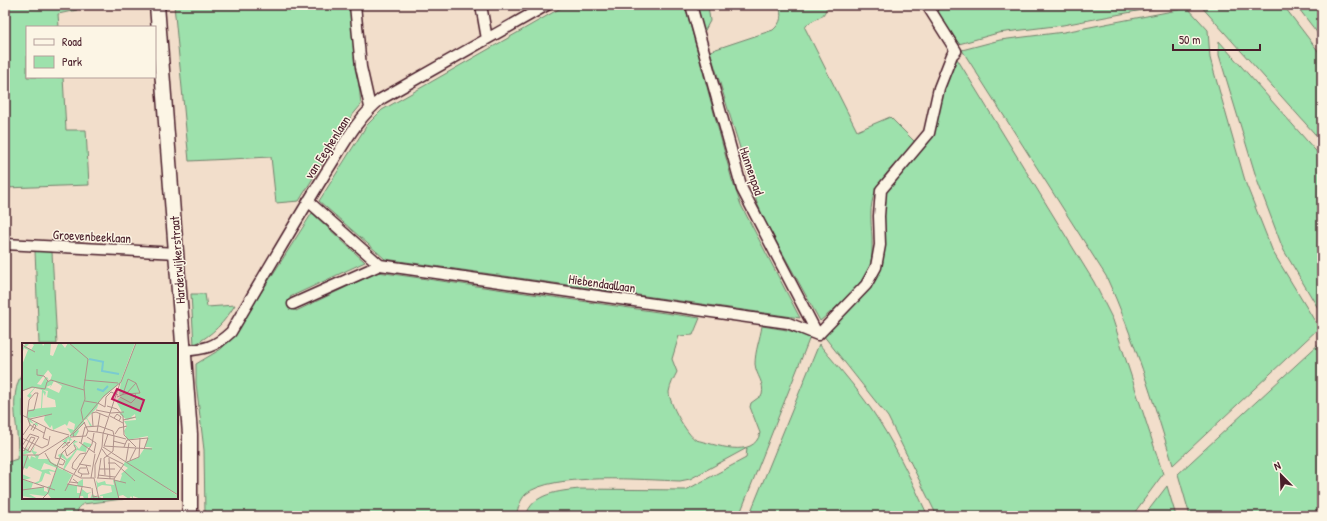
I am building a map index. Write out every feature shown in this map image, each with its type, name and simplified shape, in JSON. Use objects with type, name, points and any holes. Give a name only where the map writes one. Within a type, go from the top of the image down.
[{"type":"main road","name":"Harderwijkerstraat","points":[[157,5],[177,253],[182,351],[190,434],[190,516]]},
{"type":"street","points":[[355,5],[361,67],[370,107]]},
{"type":"street","points":[[480,5],[487,39]]},
{"type":"street","name":"van Eeghenlaan","points":[[182,351],[210,348],[218,344],[231,332],[308,201],[357,124],[370,107],[381,99],[547,5]]},
{"type":"street","name":"Hunnenpad","points":[[691,5],[742,189],[818,335]]},
{"type":"street","points":[[818,335],[866,285],[876,267],[880,245],[879,216],[881,190],[894,172],[921,144],[929,133],[939,88],[952,55],[956,51],[927,5]]},
{"type":"street","points":[[293,304],[380,265],[308,201]]},
{"type":"street","name":"Groevenbeeklaan","points":[[5,244],[177,253]]},
{"type":"street","name":"Hiebendaallaan","points":[[380,265],[788,323],[818,335]]},
{"type":"green space","points":[[5,5],[76,5],[77,10],[58,14],[59,26],[26,26],[26,78],[63,78],[66,130],[86,130],[89,185],[5,188]]},
{"type":"green space","points":[[174,5],[351,5],[361,105],[350,118],[299,201],[276,203],[271,157],[189,161]]},
{"type":"green space","points":[[566,5],[685,5],[732,180],[741,205],[800,318],[385,259],[319,201],[367,125],[382,110]]},
{"type":"green space","points":[[697,5],[708,5],[710,21],[704,32]]},
{"type":"green space","points":[[779,5],[827,5],[823,14],[810,22],[805,28],[857,131],[890,117],[916,143],[883,178],[873,197],[871,208],[872,254],[871,263],[868,270],[853,291],[820,321],[765,221],[757,203],[710,51],[773,30],[780,21],[781,12]]},
{"type":"green space","points":[[933,5],[1169,5],[1063,25],[998,33],[959,44]]},
{"type":"green space","points":[[1200,5],[1283,5],[1322,56],[1322,142]]},
{"type":"green space","points":[[1296,5],[1322,5],[1322,39]]},
{"type":"green space","points":[[1188,8],[1208,30],[1210,58],[1246,184],[1273,252],[1319,328],[1173,465],[1134,346],[1106,276],[962,50],[1000,40],[1064,32]]},
{"type":"green space","points":[[1219,41],[1322,158],[1322,315],[1283,249],[1257,180],[1219,55]]},
{"type":"green space","points":[[956,57],[1094,282],[1113,320],[1163,474],[1132,516],[937,516],[888,417],[823,335],[853,307],[869,288],[886,192],[932,136],[943,88]]},
{"type":"green space","points":[[312,213],[365,262],[290,297],[296,311],[378,272],[700,318],[693,335],[679,336],[672,359],[677,372],[669,392],[675,411],[692,437],[696,440],[723,447],[742,448],[750,446],[756,441],[760,433],[750,407],[751,403],[762,395],[763,390],[755,364],[762,326],[787,330],[810,337],[739,516],[526,516],[529,508],[534,502],[556,492],[580,489],[686,490],[746,458],[747,448],[690,479],[680,481],[600,479],[577,480],[539,487],[524,496],[516,516],[214,516],[205,514],[204,450],[196,383],[196,364],[221,349],[232,338]]},
{"type":"green space","points":[[35,251],[52,252],[57,343],[39,343]]},
{"type":"green space","points":[[191,294],[205,294],[207,307],[235,305],[218,328],[194,345]]},
{"type":"green space","points":[[1322,341],[1322,516],[1190,516],[1178,474]]},
{"type":"green space","points":[[819,344],[858,391],[886,432],[928,516],[749,516]]},
{"type":"green space","points":[[22,373],[22,499],[123,499],[83,504],[79,507],[76,516],[23,516],[18,512],[10,513],[5,511],[5,463],[17,459],[18,448],[15,393]]},
{"type":"green space","points":[[1167,486],[1176,516],[1144,516]]}]
